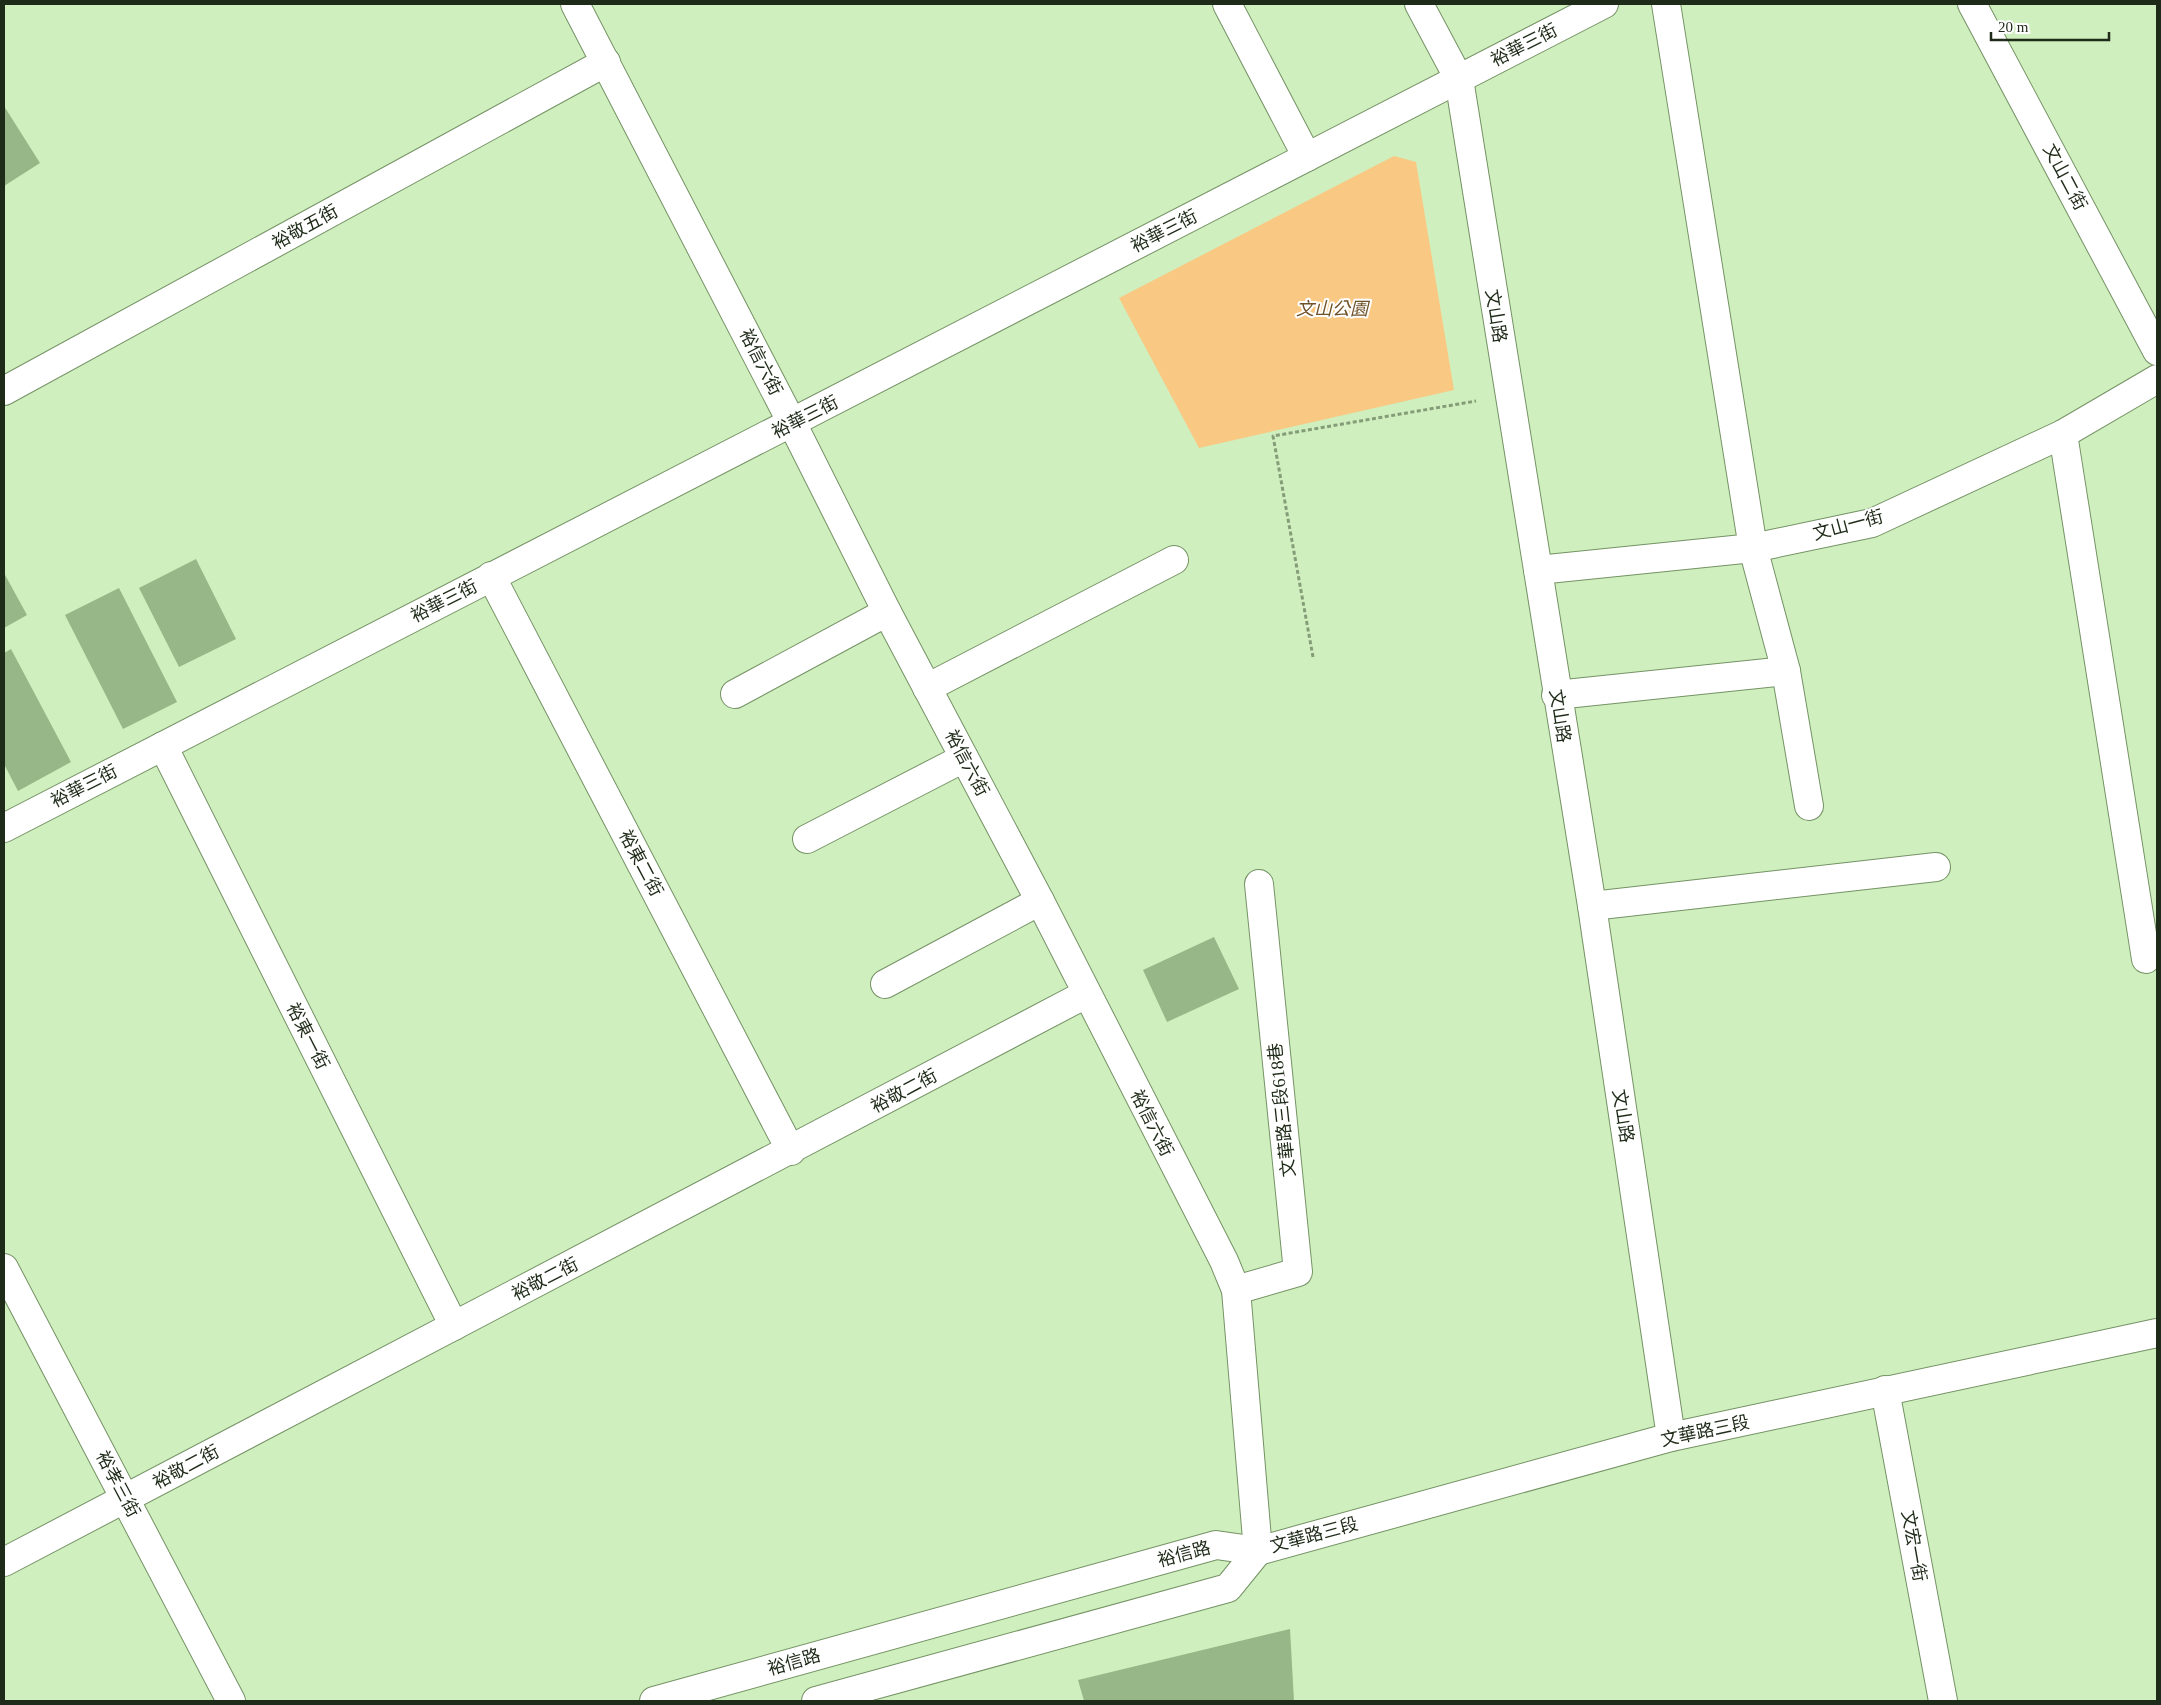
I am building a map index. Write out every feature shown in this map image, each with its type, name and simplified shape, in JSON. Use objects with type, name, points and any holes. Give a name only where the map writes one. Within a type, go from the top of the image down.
[{"type":"street","name":"裕信六街","points":[[575,4],[927,688],[1040,901],[1224,1261],[1236,1290],[1258,1551]]},
{"type":"street","points":[[1227,4],[1307,157]]},
{"type":"street","name":"文山路","points":[[1419,4],[1459,79],[1508,395],[1538,570],[1556,695],[1592,906],[1671,1437]]},
{"type":"street","name":"裕華三街","points":[[4,828],[1604,4]]},
{"type":"street","points":[[1666,4],[1753,548],[1786,671],[1808,806]]},
{"type":"street","name":"文山二街","points":[[1972,4],[2157,351]]},
{"type":"street","name":"裕敬五街","points":[[4,391],[606,62]]},
{"type":"street","name":"文山一街","points":[[1538,570],[1753,548],[1872,522],[2063,434],[2157,379]]},
{"type":"street","points":[[2063,434],[2146,959]]},
{"type":"street","points":[[927,688],[1174,560]]},
{"type":"street","name":"裕東二街","points":[[491,576],[791,1150]]},
{"type":"street","points":[[735,694],[888,612]]},
{"type":"street","points":[[1556,695],[1786,671]]},
{"type":"street","name":"裕東一街","points":[[162,746],[454,1326]]},
{"type":"street","points":[[807,839],[964,758]]},
{"type":"street","points":[[1592,906],[1936,868]]},
{"type":"street","name":"文華路三段618巷","points":[[1236,1290],[1298,1272],[1259,884]]},
{"type":"street","points":[[886,984],[1040,901]]},
{"type":"street","name":"裕敬二街","points":[[4,1562],[1086,994]]},
{"type":"street","name":"裕孝三街","points":[[4,1268],[231,1701]]},
{"type":"street","name":"文華路三段","points":[[1258,1551],[1671,1437],[2157,1332]]},
{"type":"street","name":"文宏一街","points":[[1886,1390],[1943,1701]]},
{"type":"street","name":"裕信路","points":[[654,1701],[1216,1544],[1258,1551]]},
{"type":"street","points":[[816,1701],[1228,1588],[1258,1551]]},
{"type":"path","points":[[1313,656],[1273,436],[1508,395]]},
{"type":"green space","name":"文山公園","points":[[1394,156],[1416,162],[1454,390],[1199,448],[1119,298]]},
{"type":"building","points":[[4,106],[40,163],[4,186]]},
{"type":"building","points":[[196,559],[236,639],[179,667],[139,588]]},
{"type":"building","points":[[4,573],[27,615],[4,628]]},
{"type":"building","points":[[119,588],[177,702],[123,729],[65,615]]},
{"type":"building","points":[[11,649],[71,762],[18,791],[4,764],[4,653]]},
{"type":"building","points":[[1214,937],[1239,989],[1167,1022],[1143,970]]},
{"type":"building","points":[[1290,1629],[1294,1701],[1084,1701],[1078,1680]]}]
